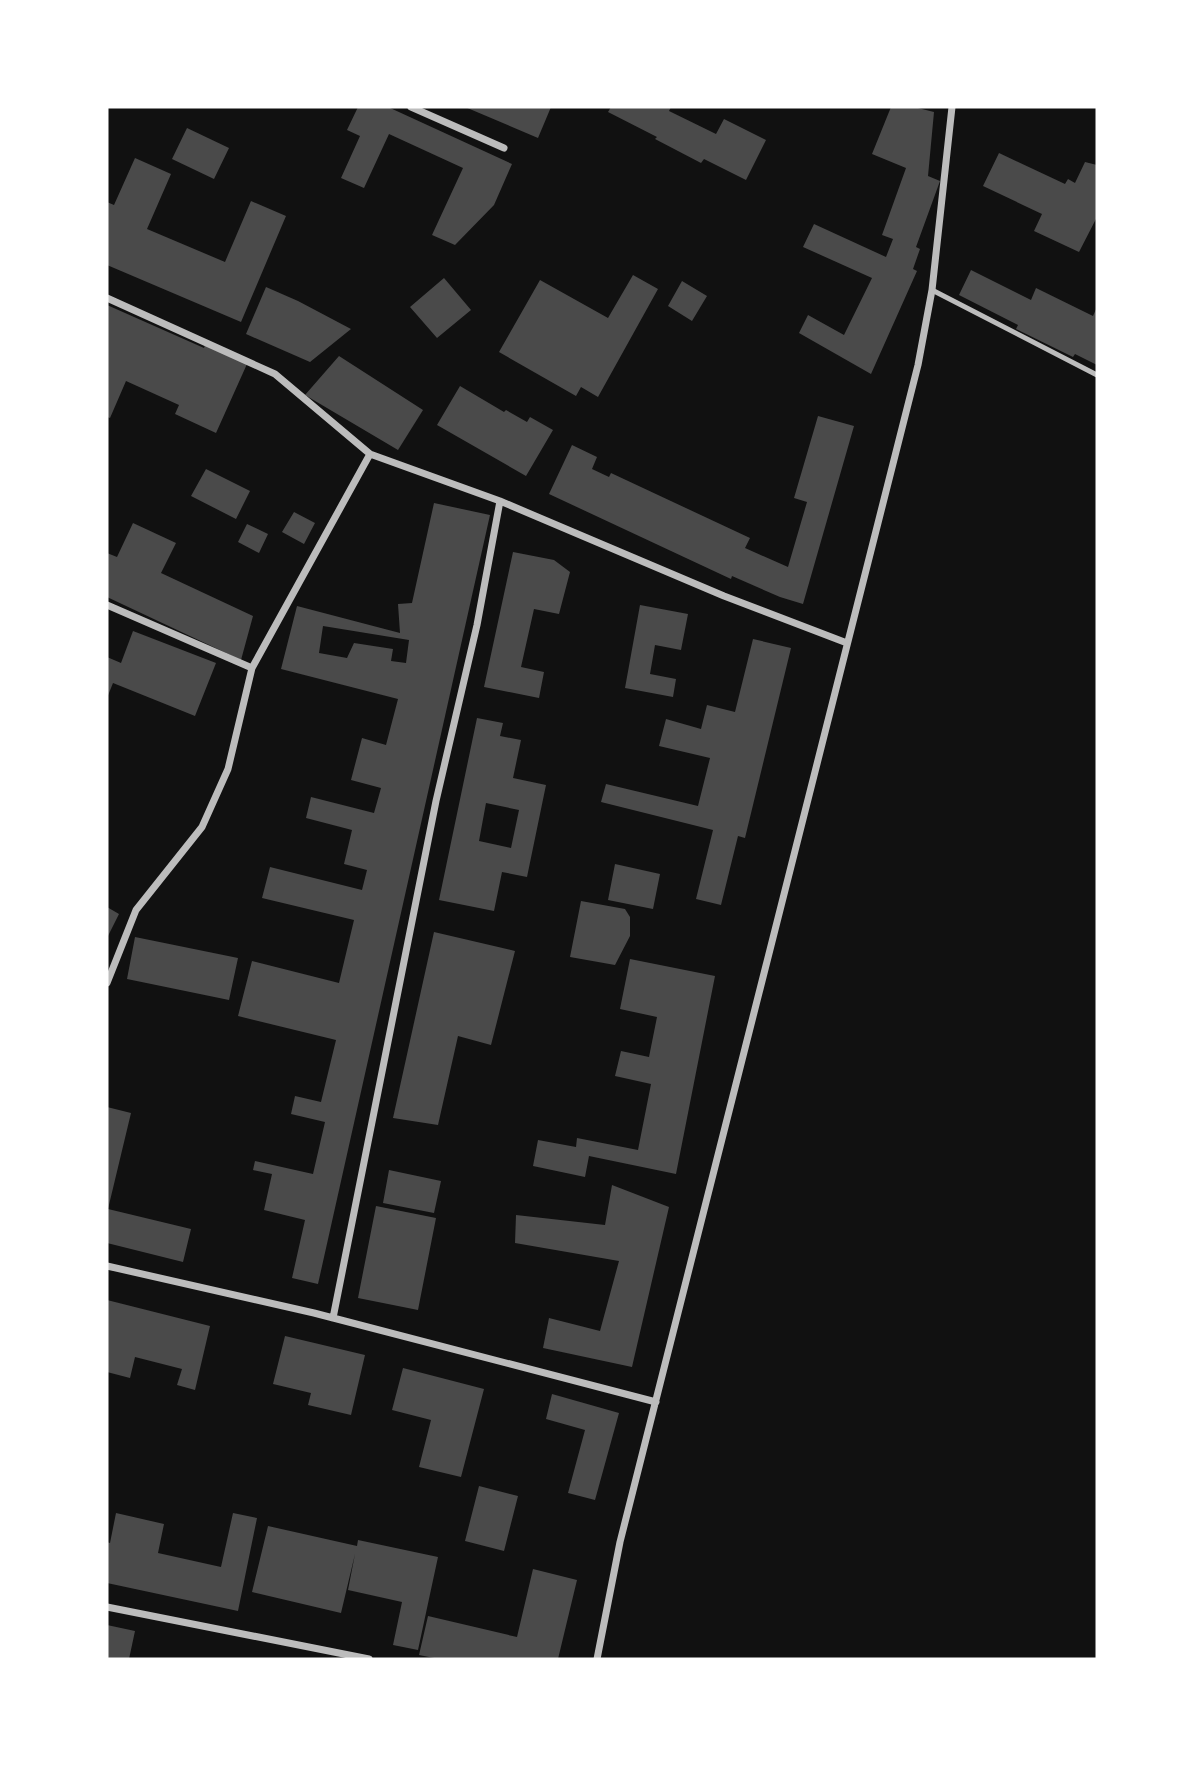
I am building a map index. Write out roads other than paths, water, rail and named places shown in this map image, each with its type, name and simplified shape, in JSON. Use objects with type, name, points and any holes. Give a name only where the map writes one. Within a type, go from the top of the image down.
[{"type":"street","points":[[411,107],[504,148]]},
{"type":"street","points":[[597,1659],[621,1542],[918,365],[932,290],[952,107]]},
{"type":"street","points":[[107,298],[275,374],[370,454],[500,501],[724,596],[847,643]]},
{"type":"street","points":[[107,983],[136,910],[202,827],[228,769],[252,668],[370,454]]},
{"type":"street","points":[[333,1318],[436,801],[477,625],[500,501]]},
{"type":"street","points":[[107,605],[252,668]]},
{"type":"street","points":[[107,1266],[333,1318],[656,1402]]},
{"type":"street","points":[[107,1607],[369,1659]]},
{"type":"lane","points":[[932,290],[1097,375]]}]
